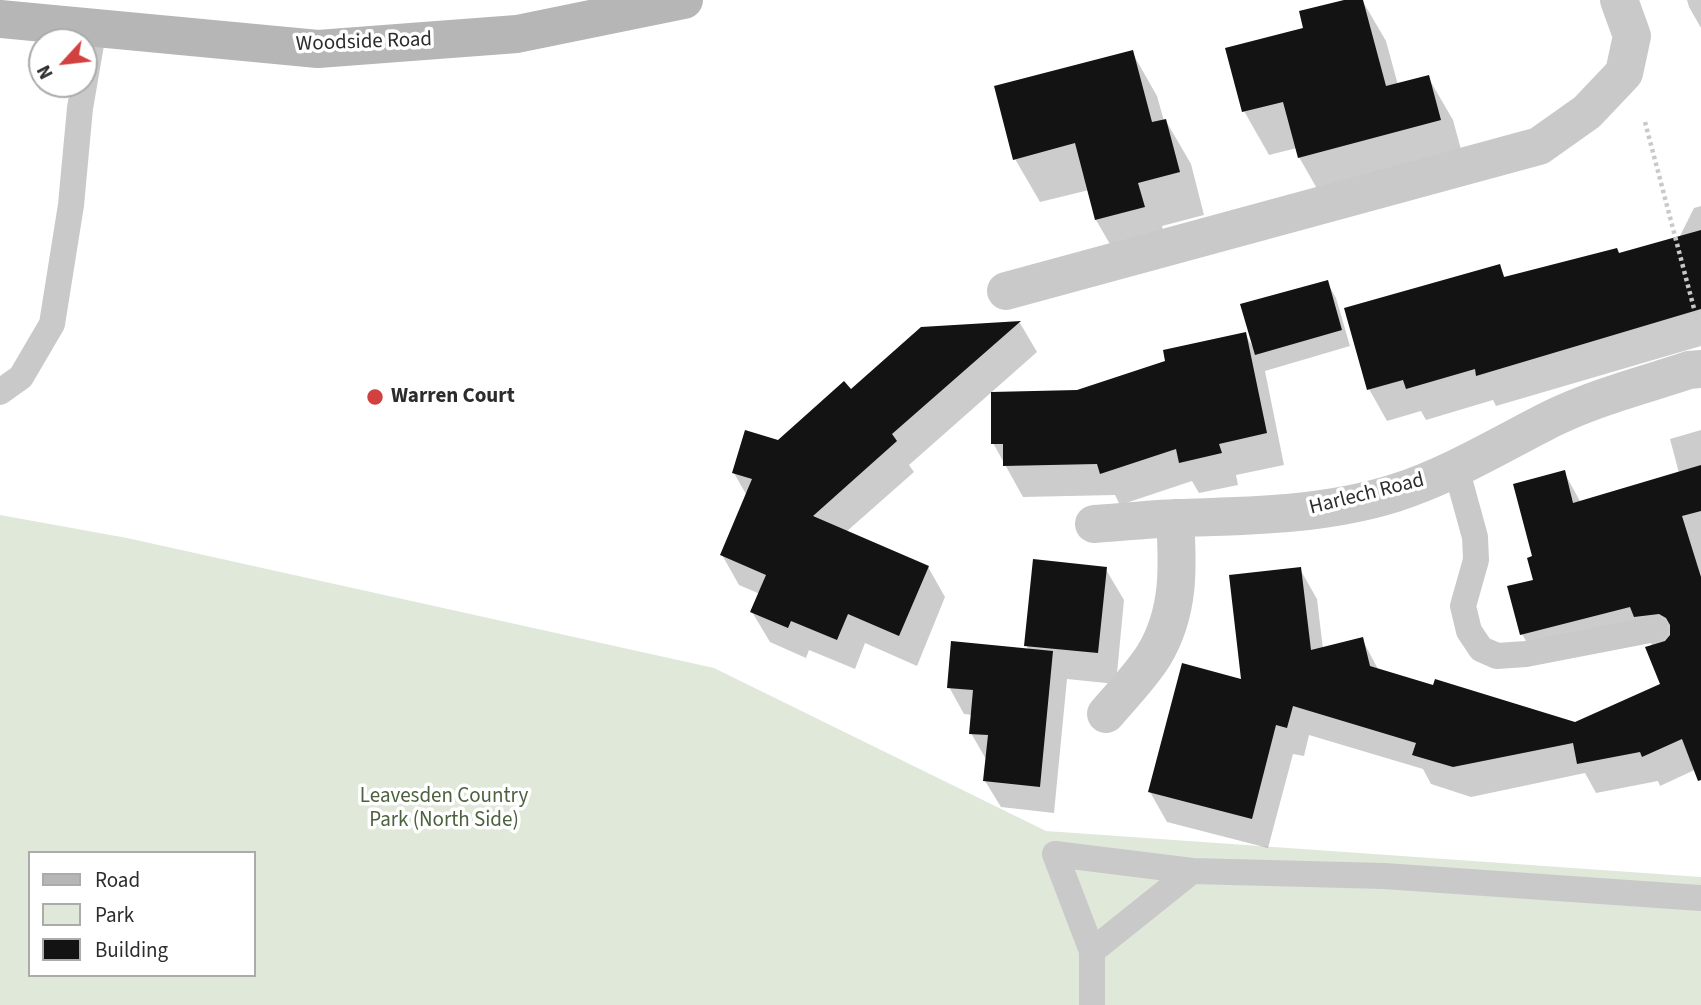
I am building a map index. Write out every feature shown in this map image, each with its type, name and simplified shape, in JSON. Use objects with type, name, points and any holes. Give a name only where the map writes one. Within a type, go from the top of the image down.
[{"type":"street","name":"Woodside Road","points":[[0,19],[318,49],[517,34],[684,0]]},
{"type":"street","points":[[1006,290],[1539,146],[1587,112],[1625,73],[1632,36],[1619,0]]},
{"type":"street","name":"Harlech Road","points":[[1094,524],[1259,516],[1326,509],[1392,494],[1434,479],[1555,417],[1619,393],[1689,370],[1701,369]]},
{"type":"street","points":[[1106,714],[1154,655],[1168,623],[1177,588],[1175,518]]},
{"type":"lane","points":[[0,392],[21,377],[51,324],[71,205],[80,107],[94,27]]},
{"type":"lane","points":[[1455,468],[1475,537],[1476,560],[1463,606],[1469,631],[1481,649],[1497,656],[1527,654],[1655,629]]},
{"type":"lane","points":[[1092,1005],[1092,951],[1055,854],[1192,871],[1384,876],[1701,898]]},
{"type":"lane","points":[[1092,951],[1192,871]]},
{"type":"path","points":[[1625,73],[1640,103],[1698,321]]},
{"type":"green space","name":"Leavesden Country Park (North Side)","points":[[0,515],[127,538],[714,668],[1046,831],[1701,877],[1701,1005],[0,1005]]},
{"type":"building","points":[[1344,0],[1363,0],[1386,86],[1429,75],[1441,120],[1298,158],[1283,102],[1242,112],[1225,48],[1303,28],[1299,11]]},
{"type":"building","points":[[1133,50],[1152,122],[1166,119],[1180,172],[1138,183],[1145,207],[1095,220],[1075,143],[1013,160],[994,86]]},
{"type":"building","points":[[1701,230],[1701,309],[1476,376],[1475,369],[1406,389],[1403,380],[1367,390],[1344,308],[1500,264],[1504,277],[1617,248],[1619,253]]},
{"type":"building","points":[[1328,280],[1342,330],[1255,355],[1240,304]]},
{"type":"building","points":[[1021,321],[892,434],[897,441],[813,516],[929,566],[899,636],[848,614],[837,640],[791,621],[788,628],[750,612],[766,575],[720,555],[752,479],[732,473],[745,430],[778,440],[844,381],[851,389],[921,327]]},
{"type":"building","points":[[1246,332],[1267,433],[1219,444],[1222,453],[1179,463],[1176,449],[1100,474],[1097,464],[1003,466],[1003,444],[991,444],[991,392],[1077,390],[1165,361],[1163,350]]},
{"type":"building","points":[[1701,465],[1701,511],[1682,516],[1701,577],[1701,780],[1698,781],[1682,739],[1642,757],[1640,752],[1577,764],[1573,743],[1453,767],[1412,755],[1416,743],[1293,706],[1287,728],[1276,725],[1252,819],[1148,792],[1182,663],[1241,679],[1229,575],[1301,567],[1311,650],[1363,637],[1370,666],[1433,685],[1435,679],[1575,722],[1660,684],[1645,647],[1665,641],[1670,635],[1670,625],[1666,618],[1659,614],[1634,617],[1630,607],[1520,635],[1507,586],[1533,580],[1527,558],[1532,556],[1513,484],[1565,470],[1573,503]]},
{"type":"building","points":[[1033,559],[1107,567],[1098,653],[1024,646]]},
{"type":"building","points":[[951,641],[1053,651],[1040,787],[983,781],[988,735],[969,734],[973,690],[947,688]]},
{"type":"place","name":"Warren Court","points":[[375,397]]}]
